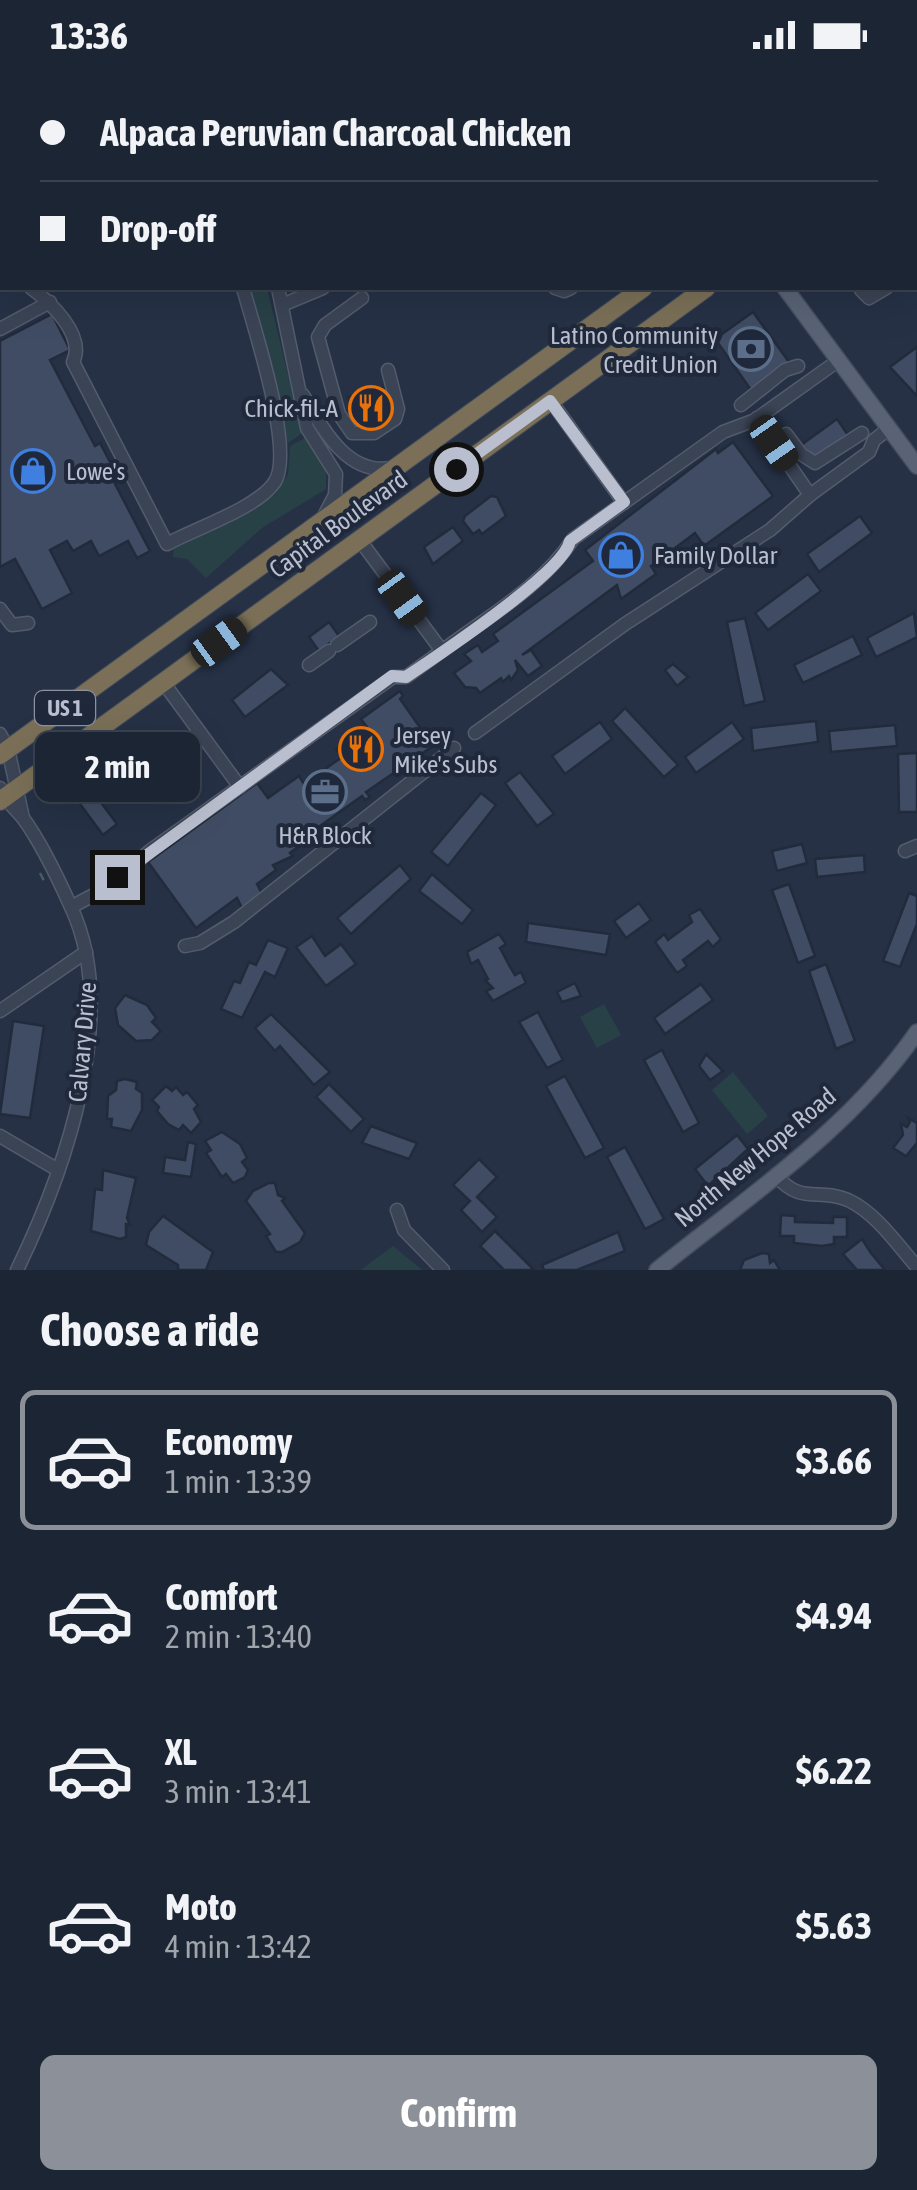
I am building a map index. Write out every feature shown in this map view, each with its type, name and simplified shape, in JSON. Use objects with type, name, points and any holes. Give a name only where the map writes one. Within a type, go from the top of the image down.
[{"type":"highway","name":"Capital Boulevard","points":[[3,746],[640,290]]},
{"type":"highway","name":"Capital Boulevard","points":[[5,794],[703,290]]},
{"type":"main road","points":[[786,290],[916,464]]},
{"type":"main road","name":"North New Hope Road","points":[[657,1270],[776,1176],[858,1104],[917,1032]]},
{"type":"street","points":[[35,290],[50,302],[74,341],[73,362],[167,544],[255,499],[274,483],[281,464],[278,432],[243,290]]},
{"type":"street","points":[[278,290],[307,428],[336,474],[335,495],[320,522]]},
{"type":"street","points":[[282,304],[318,290]]},
{"type":"street","points":[[864,290],[869,298],[883,290]]},
{"type":"street","points":[[362,298],[325,324],[318,336],[339,414],[352,432],[374,434],[395,418],[398,409],[388,370]]},
{"type":"street","points":[[0,329],[50,302]]},
{"type":"street","points":[[71,907],[105,889],[392,676],[406,677],[535,584],[568,550],[570,541],[624,502],[723,432],[757,418],[839,360]]},
{"type":"street","points":[[741,405],[784,370],[798,366]]},
{"type":"street","points":[[302,393],[346,457],[380,470],[396,467]]},
{"type":"street","points":[[550,401],[624,502]]},
{"type":"street","points":[[757,418],[810,495]]},
{"type":"street","points":[[475,732],[625,624],[770,530],[869,452],[874,440],[890,428]]},
{"type":"street","points":[[786,434],[801,454],[815,463],[862,433]]},
{"type":"street","points":[[359,539],[442,651]]},
{"type":"street","points":[[0,609],[12,625],[28,623]]},
{"type":"street","points":[[309,665],[370,622]]},
{"type":"street","points":[[163,682],[240,786]]},
{"type":"street","name":"Calvary Drive","points":[[3,746],[5,794],[23,818],[71,907],[86,952],[86,1044],[76,1113],[58,1170],[17,1270]]},
{"type":"street","points":[[185,946],[200,943],[234,922],[454,748]]},
{"type":"street","points":[[0,1011],[86,952]]},
{"type":"street","points":[[0,1136],[58,1170]]},
{"type":"street","points":[[776,1176],[796,1195],[846,1200],[874,1219],[917,1267]]},
{"type":"street","points":[[397,1210],[404,1230],[443,1270]]},
{"type":"path","points":[[40,874],[46,883]]},
{"type":"green space","points":[[250,290],[267,290],[302,433],[287,444]]},
{"type":"green space","points":[[305,438],[326,469],[326,489],[262,528],[206,578],[187,559],[173,557],[174,547],[275,495],[288,474],[290,446]]},
{"type":"green space","points":[[604,1004],[621,1035],[597,1048],[580,1017]]},
{"type":"green space","points":[[733,1072],[768,1116],[747,1134],[712,1090]]},
{"type":"green space","points":[[393,1246],[422,1270],[361,1270]]},
{"type":"building","points":[[753,312],[789,362],[751,390],[718,343],[722,334]]},
{"type":"building","points":[[52,314],[70,350],[50,360],[95,446],[100,443],[118,477],[113,480],[150,551],[137,558],[128,541],[99,556],[91,541],[73,551],[67,541],[50,550],[72,593],[42,609],[15,559],[0,567],[0,341]]},
{"type":"building","points":[[917,347],[917,396],[890,367]]},
{"type":"building","points":[[385,387],[394,417],[359,427],[348,397]]},
{"type":"building","points":[[837,419],[848,435],[816,458],[806,452],[801,445]]},
{"type":"building","points":[[733,442],[773,496],[704,546],[695,533],[651,566],[656,574],[621,599],[617,585],[522,655],[531,650],[542,666],[528,676],[515,660],[518,670],[511,680],[509,676],[503,682],[501,678],[480,693],[476,688],[465,687],[454,673],[471,661],[464,654],[478,645],[482,652],[498,641],[493,634],[593,561],[585,550],[716,449],[718,453]]},
{"type":"building","points":[[491,496],[497,497],[506,516],[482,534],[479,530],[473,534],[463,521],[465,516]]},
{"type":"building","points":[[860,516],[872,533],[819,572],[807,554]]},
{"type":"building","points":[[453,527],[463,541],[433,564],[424,547]]},
{"type":"building","points":[[808,574],[821,591],[768,630],[755,613]]},
{"type":"building","points":[[914,613],[917,637],[876,657],[867,638]]},
{"type":"building","points":[[745,618],[765,701],[744,706],[727,622]]},
{"type":"building","points":[[329,622],[339,636],[319,651],[309,637]]},
{"type":"building","points":[[853,636],[862,655],[803,683],[794,665]]},
{"type":"building","points":[[673,664],[688,677],[677,686],[665,670]]},
{"type":"building","points":[[271,669],[288,685],[245,717],[232,700]]},
{"type":"building","points":[[400,691],[400,699],[433,746],[366,792],[370,797],[365,800],[362,796],[295,844],[298,847],[290,853],[293,856],[273,865],[276,870],[257,884],[262,894],[242,908],[237,898],[196,928],[148,862],[257,783],[268,798],[299,776],[304,784],[342,757],[336,749],[367,727],[361,719]]},
{"type":"building","points":[[625,708],[678,765],[664,777],[612,721]]},
{"type":"building","points":[[816,721],[818,742],[753,751],[751,728]]},
{"type":"building","points":[[600,722],[612,739],[565,774],[552,756]]},
{"type":"building","points":[[732,722],[744,739],[696,773],[685,757]]},
{"type":"building","points":[[895,725],[897,746],[831,752],[829,731]]},
{"type":"building","points":[[917,753],[917,812],[899,812],[898,754]]},
{"type":"building","points":[[520,772],[554,814],[537,826],[505,783]]},
{"type":"building","points":[[91,789],[117,824],[103,835],[77,800]]},
{"type":"building","points":[[481,793],[496,805],[448,866],[431,852]]},
{"type":"building","points":[[802,844],[807,863],[777,871],[772,851]]},
{"type":"building","points":[[864,855],[865,872],[817,877],[815,859]]},
{"type":"building","points":[[400,865],[411,879],[351,934],[337,918]]},
{"type":"building","points":[[432,874],[473,910],[462,924],[419,891]]},
{"type":"building","points":[[789,884],[815,956],[798,963],[772,890]]},
{"type":"building","points":[[909,893],[917,896],[917,924],[900,967],[883,961]]},
{"type":"building","points":[[639,903],[651,920],[626,938],[614,921]]},
{"type":"building","points":[[700,909],[721,939],[713,947],[708,941],[683,960],[687,966],[677,973],[655,942],[664,934],[668,940],[692,922],[689,915]]},
{"type":"building","points":[[528,923],[610,934],[606,955],[526,942]]},
{"type":"building","points":[[499,934],[506,944],[500,948],[510,967],[515,975],[521,972],[526,983],[493,1001],[486,991],[493,988],[485,980],[488,979],[478,960],[471,964],[467,952]]},
{"type":"building","points":[[312,936],[325,956],[341,944],[356,964],[326,986],[296,947]]},
{"type":"building","points":[[268,940],[288,948],[275,977],[265,972],[242,1018],[221,1009],[234,981],[240,983],[249,962],[256,965]]},
{"type":"building","points":[[826,964],[855,1041],[836,1049],[809,971]]},
{"type":"building","points":[[575,983],[581,996],[562,1002],[557,992]]},
{"type":"building","points":[[701,984],[713,1000],[665,1034],[654,1018]]},
{"type":"building","points":[[125,995],[147,1005],[156,1018],[152,1022],[161,1031],[152,1040],[136,1041],[118,1025],[115,1008]]},
{"type":"building","points":[[538,1012],[563,1060],[547,1068],[519,1022]]},
{"type":"building","points":[[271,1014],[330,1072],[314,1085],[280,1046],[275,1051],[255,1028]]},
{"type":"building","points":[[13,1021],[44,1026],[30,1118],[0,1114]]},
{"type":"building","points":[[662,1050],[699,1123],[683,1132],[644,1060]]},
{"type":"building","points":[[706,1054],[723,1071],[710,1080],[699,1066]]},
{"type":"building","points":[[565,1076],[604,1148],[585,1158],[546,1086]]},
{"type":"building","points":[[117,1081],[137,1082],[136,1089],[142,1093],[142,1110],[131,1131],[111,1127],[112,1119],[107,1119],[108,1096],[116,1090]]},
{"type":"building","points":[[329,1084],[364,1119],[351,1132],[316,1097]]},
{"type":"building","points":[[166,1086],[172,1091],[176,1087],[183,1095],[187,1092],[198,1105],[194,1109],[201,1122],[191,1133],[183,1125],[179,1130],[168,1124],[157,1111],[159,1107],[152,1100]]},
{"type":"building","points":[[908,1118],[917,1123],[917,1143],[906,1156],[893,1148],[903,1135],[901,1124],[907,1127],[910,1122]]},
{"type":"building","points":[[371,1126],[417,1143],[409,1159],[362,1143]]},
{"type":"building","points":[[222,1132],[240,1144],[247,1158],[242,1162],[248,1170],[245,1177],[233,1183],[226,1174],[222,1177],[206,1153],[211,1150],[205,1141]]},
{"type":"building","points":[[737,1135],[748,1149],[708,1186],[695,1169]]},
{"type":"building","points":[[188,1142],[196,1144],[191,1177],[163,1173],[165,1157],[185,1160]]},
{"type":"building","points":[[625,1147],[664,1219],[645,1229],[607,1157]]},
{"type":"building","points":[[479,1159],[497,1177],[477,1197],[497,1217],[482,1232],[461,1210],[470,1201],[453,1185]]},
{"type":"building","points":[[103,1170],[136,1178],[127,1218],[130,1225],[126,1224],[126,1237],[120,1239],[91,1231],[95,1189],[102,1190]]},
{"type":"building","points":[[275,1183],[278,1195],[285,1198],[282,1201],[305,1233],[300,1242],[282,1252],[276,1252],[266,1236],[270,1234],[246,1201],[253,1191]]},
{"type":"building","points":[[781,1215],[795,1216],[795,1222],[833,1223],[833,1217],[847,1217],[847,1237],[834,1237],[834,1244],[822,1246],[794,1243],[794,1236],[780,1236]]},
{"type":"building","points":[[163,1216],[213,1252],[206,1270],[178,1270],[178,1265],[146,1245],[149,1232]]},
{"type":"building","points":[[495,1231],[534,1270],[504,1270],[480,1246]]},
{"type":"building","points":[[618,1232],[625,1251],[577,1270],[544,1270],[542,1265]]},
{"type":"building","points":[[862,1239],[885,1270],[857,1270],[843,1254]]},
{"type":"building","points":[[769,1254],[770,1263],[774,1260],[780,1270],[740,1270],[744,1260]]},
{"type":"place","name":"Latino Community Credit Union","points":[[751,349]]},
{"type":"place","name":"Chick-fil-A","points":[[371,408]]},
{"type":"place","name":"Lowe's","points":[[33,471]]},
{"type":"place","name":"Family Dollar","points":[[621,555]]},
{"type":"place","name":"Jersey Mike's Subs","points":[[361,749]]},
{"type":"place","name":"H&R Block","points":[[325,792]]},
{"type":"route","points":[[117,877],[392,676],[406,677],[535,584],[568,550],[570,541],[624,502],[550,401],[456,469]]}]
